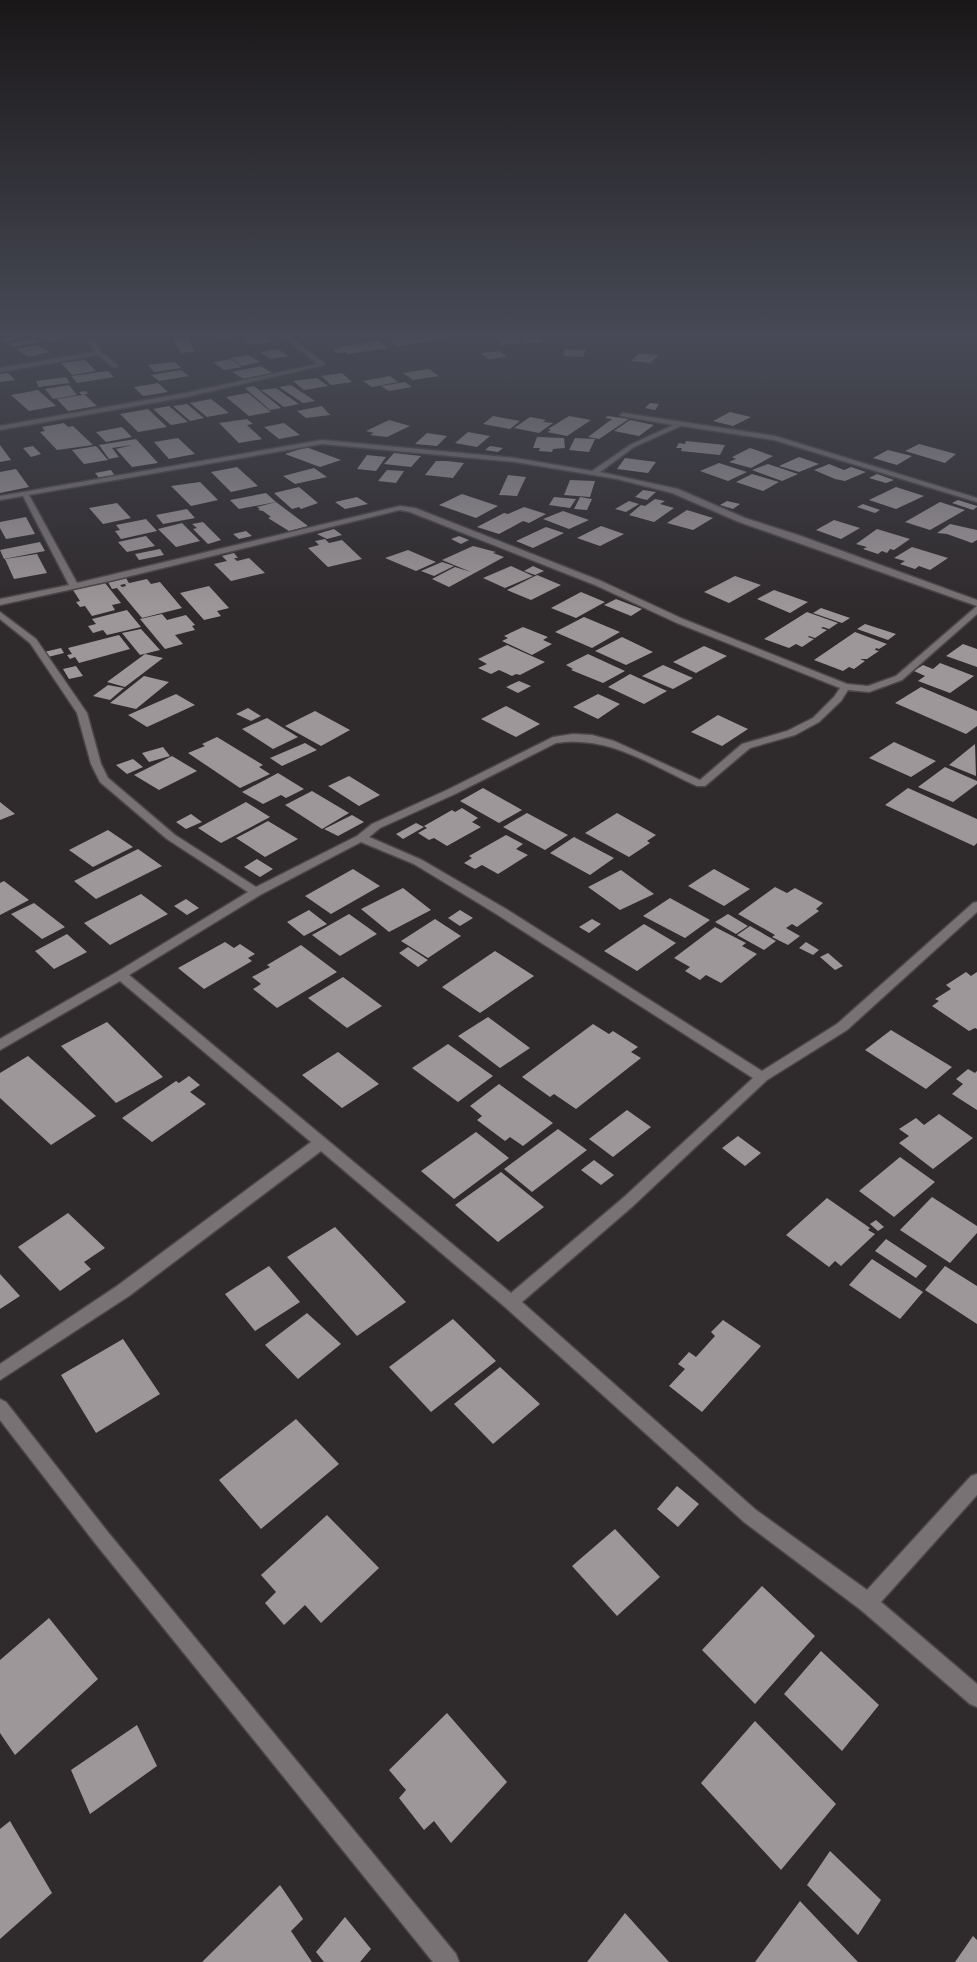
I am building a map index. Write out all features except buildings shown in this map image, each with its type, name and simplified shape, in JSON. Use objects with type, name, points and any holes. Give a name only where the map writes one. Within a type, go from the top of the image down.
[{"type":"street","points":[[594,473],[632,446],[672,428]]},
{"type":"street","points":[[704,428],[775,438],[977,500]]},
{"type":"street","points":[[0,498],[322,442],[515,460],[594,473],[675,491],[742,520],[795,537],[977,603]]},
{"type":"street","points":[[25,494],[74,586]]},
{"type":"street","points":[[0,602],[400,508],[412,510],[588,580],[689,624],[845,687],[869,689],[899,678],[977,609]]},
{"type":"street","points":[[0,615],[32,641],[82,713],[96,764],[104,780],[171,837],[256,892]]},
{"type":"street","points":[[0,1044],[121,975],[256,892],[361,838],[376,826],[451,792],[553,740],[568,736],[584,737],[623,747],[702,784],[746,746],[791,732],[816,720],[838,699],[845,687]]},
{"type":"street","points":[[361,838],[418,862],[494,907],[762,1077]]},
{"type":"street","points":[[511,1302],[628,1202],[762,1077],[842,1027],[977,906]]},
{"type":"street","points":[[121,975],[511,1302],[750,1516],[868,1603],[977,1697]]},
{"type":"street","points":[[0,1373],[123,1291],[322,1142]]},
{"type":"street","points":[[0,1407],[101,1537],[448,1962]]},
{"type":"street","points":[[868,1603],[977,1482]]}]
